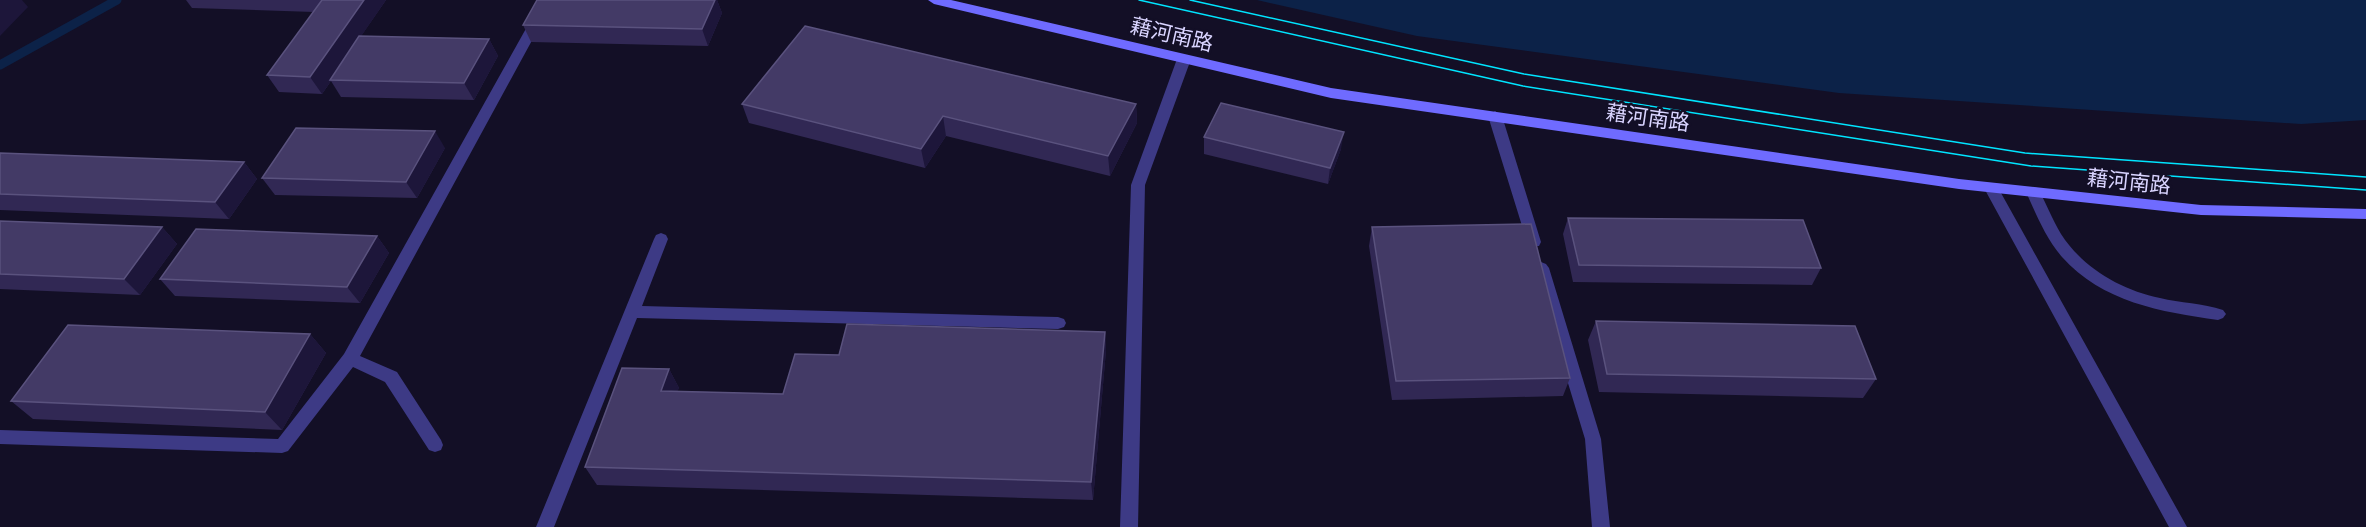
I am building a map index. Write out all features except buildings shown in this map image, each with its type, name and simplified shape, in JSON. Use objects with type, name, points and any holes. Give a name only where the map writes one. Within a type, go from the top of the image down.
[{"type":"main road","name":"藉河南路","points":[[934,0],[1330,93],[1991,188],[2200,210],[2366,214]]},
{"type":"street","points":[[0,437],[282,446],[350,359],[548,0]]},
{"type":"street","points":[[1129,527],[1138,185],[1184,58]]},
{"type":"street","points":[[1495,116],[1593,439],[1601,527]]},
{"type":"street","points":[[1991,188],[2178,527]]},
{"type":"street","points":[[2033,192],[2055,237],[2068,254],[2106,284],[2121,293],[2156,306],[2218,314]]},
{"type":"street","points":[[545,527],[661,239]]},
{"type":"street","points":[[632,312],[1058,323]]},
{"type":"street","points":[[350,359],[391,377],[435,445]]},
{"type":"water","points":[[1257,0],[2366,0],[2366,120],[2301,124],[1839,93],[1417,36]]},
{"type":"waterway","points":[[0,65],[117,0]]},
{"type":"tram line","points":[[1139,0],[1523,86],[2031,166],[2366,190]]},
{"type":"tram line","points":[[1190,0],[1524,74],[2025,153],[2366,177]]}]
